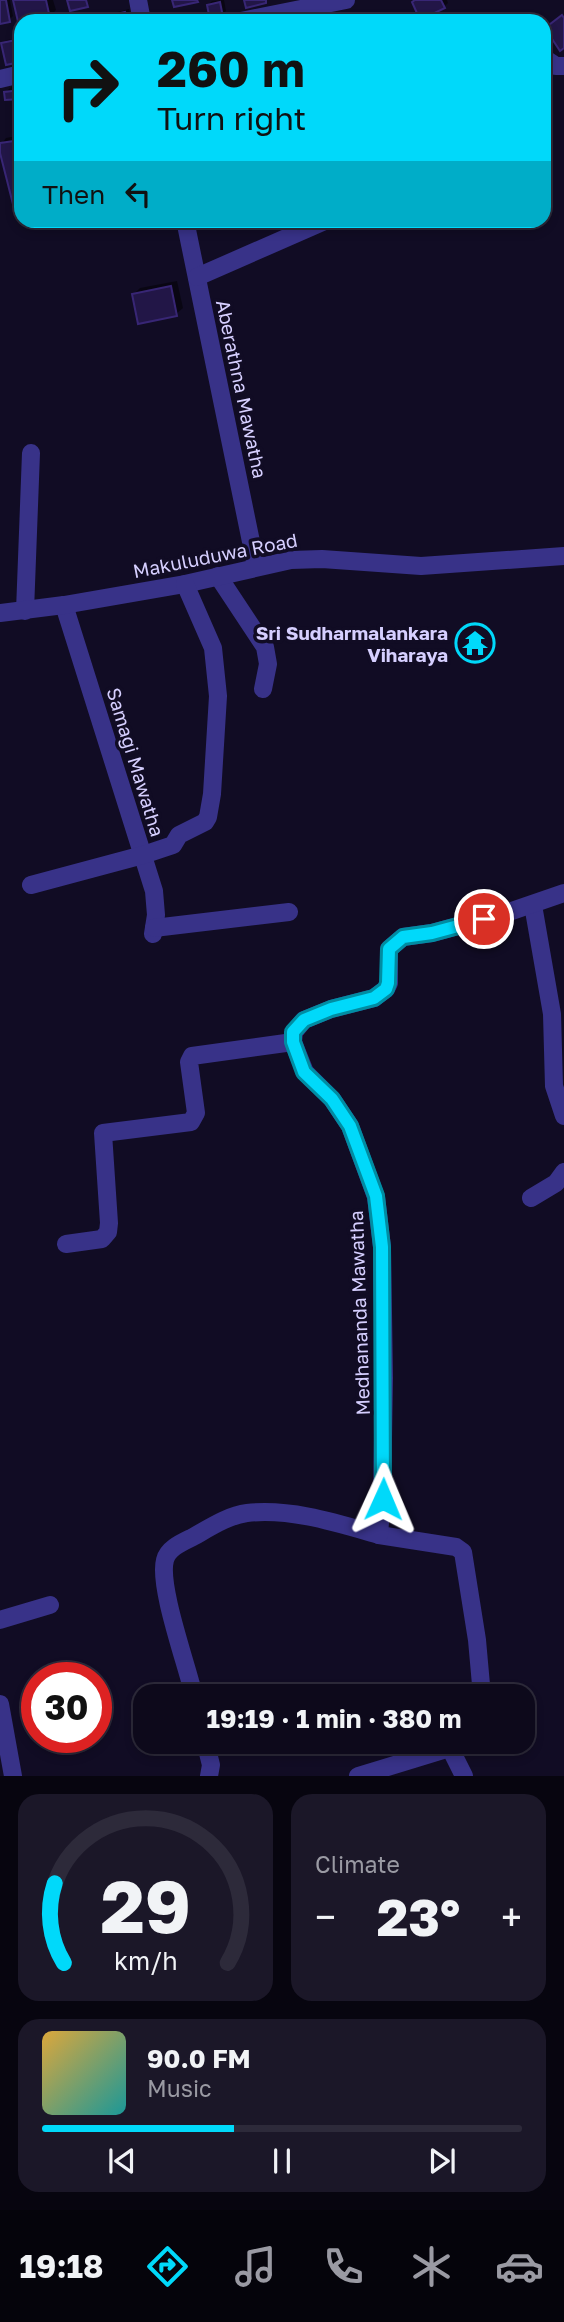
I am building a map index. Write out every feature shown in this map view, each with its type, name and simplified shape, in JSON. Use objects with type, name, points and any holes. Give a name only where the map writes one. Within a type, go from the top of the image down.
[{"type":"street","points":[[276,14],[346,0]]},
{"type":"street","name":"Aberathna Mawatha","points":[[187,228],[256,566]]},
{"type":"street","points":[[197,277],[309,228]]},
{"type":"street","points":[[26,611],[31,453]]},
{"type":"street","name":"Makuluduwa Road","points":[[0,613],[64,605],[185,583],[291,560],[322,559],[421,566],[564,556]]},
{"type":"street","points":[[218,576],[265,646],[268,664],[263,689]]},
{"type":"street","points":[[31,885],[173,845],[183,832],[205,822],[210,812],[218,696],[213,648],[185,583]]},
{"type":"street","name":"Samagi Mawatha","points":[[64,605],[154,891],[154,931],[289,912]]},
{"type":"street","points":[[66,1244],[102,1239],[108,1232],[103,1133],[191,1122],[194,1119],[196,1113],[189,1062],[192,1056],[293,1042],[293,1032],[304,1020],[331,1009],[374,998],[386,989],[389,949],[403,937],[432,933],[533,905],[564,893]]},
{"type":"street","points":[[533,905],[552,1014],[554,1086],[564,1116]]},
{"type":"street","name":"Medhananda Mawatha","points":[[293,1042],[304,1072],[332,1099],[350,1126],[376,1196],[382,1247],[384,1378],[383,1499],[379,1535]]},
{"type":"street","points":[[531,1198],[556,1183],[564,1172]]},
{"type":"street","points":[[191,1684],[172,1615],[164,1575],[165,1560],[168,1552],[208,1529],[246,1513],[300,1516],[379,1535],[456,1548],[463,1552],[481,1684]]},
{"type":"street","points":[[0,1620],[50,1605]]},
{"type":"street","points":[[0,1704],[13,1776]]},
{"type":"street","points":[[208,1754],[211,1766],[209,1776]]},
{"type":"street","points":[[358,1776],[427,1754]]},
{"type":"street","points":[[458,1754],[464,1776]]},
{"type":"building","points":[[0,0],[6,0],[10,22],[0,24]]},
{"type":"building","points":[[13,0],[46,0],[49,14],[16,14]]},
{"type":"building","points":[[67,0],[86,0],[88,7],[70,11]]},
{"type":"building","points":[[172,0],[197,0],[198,2],[174,7]]},
{"type":"building","points":[[244,0],[266,0],[266,3],[246,8]]},
{"type":"building","points":[[441,0],[445,8],[432,14],[417,14],[412,2]]},
{"type":"building","points":[[220,2],[222,14],[209,14],[207,5]]},
{"type":"building","points":[[562,15],[564,18],[564,48],[560,51],[551,37],[551,23]]},
{"type":"building","points":[[14,40],[14,63],[6,65],[1,43]]},
{"type":"building","points":[[14,91],[14,99],[5,100],[4,92]]},
{"type":"building","points":[[14,141],[14,208],[0,153],[0,143]]},
{"type":"building","points":[[171,286],[177,316],[138,324],[132,294]]},
{"type":"place","name":"Sri Sudharmalankara Viharaya","points":[[475,643]]},
{"type":"route","points":[[383,1499],[382,1247],[376,1196],[350,1126],[332,1099],[304,1072],[293,1042],[293,1032],[304,1020],[331,1009],[374,998],[386,989],[389,949],[403,937],[432,933],[484,919]]}]
